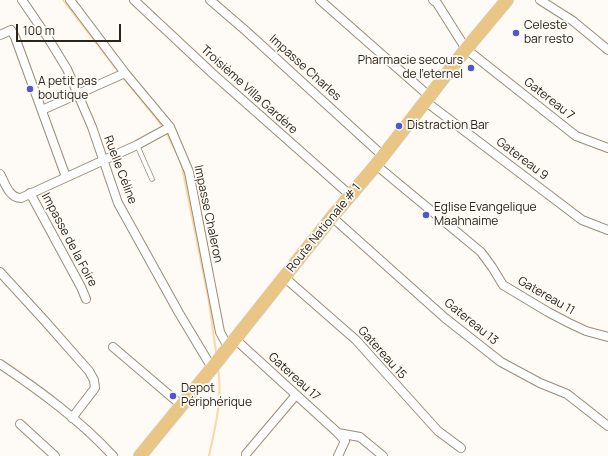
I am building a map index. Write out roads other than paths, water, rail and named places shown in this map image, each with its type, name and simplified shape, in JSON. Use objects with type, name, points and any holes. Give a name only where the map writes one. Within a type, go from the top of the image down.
[{"type":"main road","name":"Route Nationale # 1","points":[[140,456],[379,160],[427,98],[473,55],[507,0]]},
{"type":"street","name":"Ruelle Céline","points":[[22,0],[67,69],[92,127],[118,203],[179,313],[212,368]]},
{"type":"street","name":"Impasse Chaleron","points":[[70,0],[125,73],[170,127],[188,172],[220,332],[232,343]]},
{"type":"street","name":"Troisième Villa Gardère","points":[[134,0],[212,73],[350,195]]},
{"type":"street","name":"Impasse Charles","points":[[210,0],[246,31],[379,160]]},
{"type":"street","name":"Gatereau 9","points":[[320,0],[427,98],[582,220],[608,230]]},
{"type":"street","points":[[540,0],[573,21],[608,48]]},
{"type":"street","name":"Gatereau 7","points":[[436,1],[473,55],[576,136],[608,148]]},
{"type":"street","points":[[0,35],[11,30],[15,37],[42,110],[49,134],[66,177]]},
{"type":"street","points":[[42,110],[125,73]]},
{"type":"street","points":[[0,174],[12,196],[20,198],[137,145],[170,127]]},
{"type":"street","name":"Gatereau 11","points":[[379,160],[481,252],[503,286],[569,323],[586,331],[608,337]]},
{"type":"street","name":"Impasse de la Foire","points":[[30,193],[86,298]]},
{"type":"street","name":"Gatereau 13","points":[[332,217],[445,318],[501,362],[540,383],[567,394],[608,426]]},
{"type":"street","points":[[0,272],[89,371],[94,380],[95,388],[72,418]]},
{"type":"street","name":"Gatereau 15","points":[[284,277],[356,340],[438,431],[461,448]]},
{"type":"street","name":"Gatereau 17","points":[[232,343],[296,395],[338,433]]},
{"type":"street","points":[[113,347],[181,405]]},
{"type":"street","points":[[0,364],[30,385],[72,418],[100,442],[113,456]]},
{"type":"street","points":[[247,455],[296,395]]},
{"type":"street","points":[[20,424],[55,456]]},
{"type":"street","points":[[338,433],[345,441],[338,456]]},
{"type":"street","points":[[338,433],[360,437],[383,456]]},
{"type":"lane","points":[[137,145],[152,179]]},
{"type":"waterway","points":[[63,0],[120,74]]},
{"type":"waterway","points":[[123,77],[164,128]]},
{"type":"waterway","points":[[166,132],[181,162],[209,302],[216,352]]},
{"type":"waterway","points":[[209,456],[219,401],[220,390],[218,368]]},
{"type":"place","name":"Celeste bar resto","points":[[516,33]]},
{"type":"place","name":"Pharmacie secours de l'eternel","points":[[471,68]]},
{"type":"place","name":"A petit pas boutique","points":[[30,89]]},
{"type":"place","name":"Distraction Bar","points":[[399,126]]},
{"type":"place","name":"Eglise Evangelique Maahnaime","points":[[426,215]]},
{"type":"place","name":"Depot Périphérique","points":[[173,396]]}]
